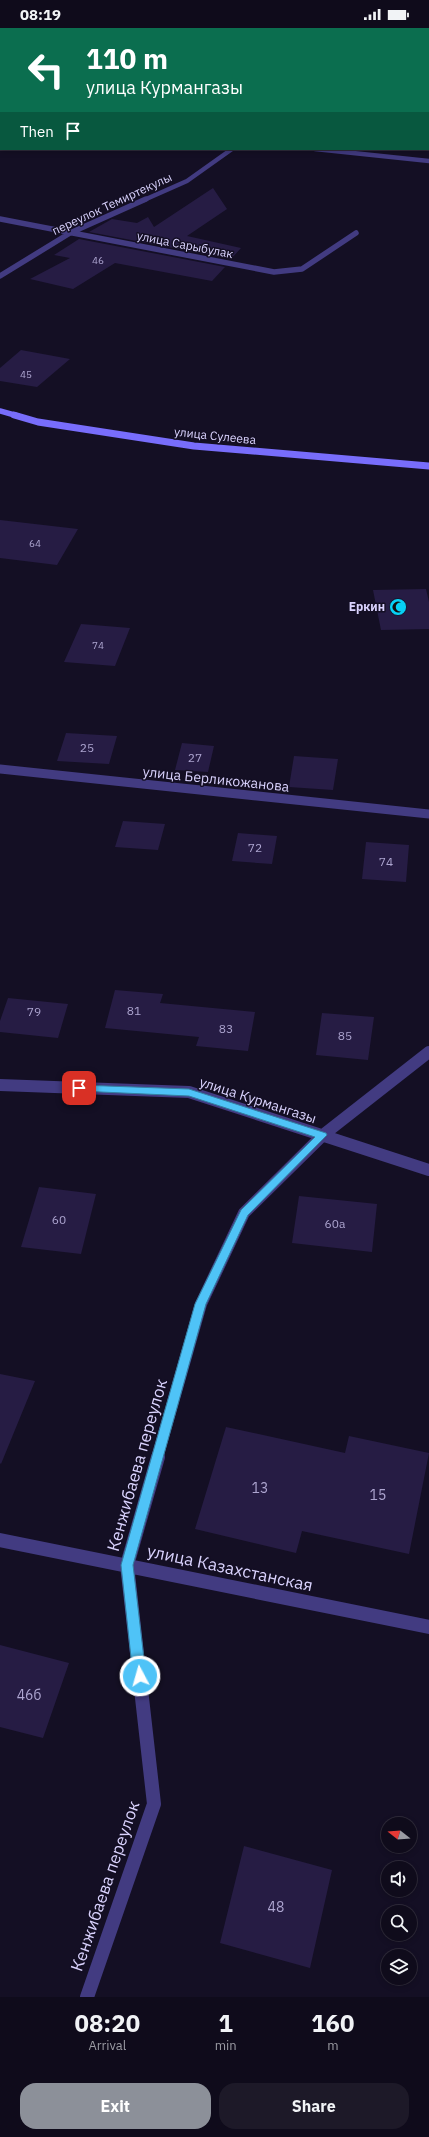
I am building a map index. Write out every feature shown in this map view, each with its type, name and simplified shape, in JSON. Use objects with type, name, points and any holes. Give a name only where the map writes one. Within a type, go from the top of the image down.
[{"type":"main road","name":"улица Сулеева","points":[[0,411],[38,422],[194,446],[429,466]]},
{"type":"street","name":"переулок Темиртекулы","points":[[0,276],[70,233],[187,181],[231,150]]},
{"type":"street","points":[[324,150],[429,161]]},
{"type":"street","name":"улица Сарыбулак","points":[[0,219],[274,272],[302,269],[356,233]]},
{"type":"street","name":"улица Берликожанова","points":[[0,769],[429,814]]},
{"type":"street","name":"Кенжибаева переулок","points":[[87,1997],[154,1804],[127,1565],[201,1304],[244,1213],[322,1135],[429,1052]]},
{"type":"street","name":"улица Курмангазы","points":[[0,1085],[189,1092],[429,1170]]},
{"type":"street","name":"улица Казахстанская","points":[[0,1540],[429,1627]]},
{"type":"building","points":[[213,188],[227,209],[187,236],[241,248],[231,259],[89,232],[112,219],[137,223],[148,217],[154,227]]},
{"type":"building","points":[[79,239],[225,267],[212,281],[115,263],[73,289],[30,279],[70,258],[54,255]]},
{"type":"building","points":[[21,350],[70,359],[37,387],[0,381],[0,368]]},
{"type":"building","points":[[0,520],[78,529],[57,565],[0,558]]},
{"type":"building","name":"Еркин","points":[[426,589],[429,602],[429,629],[381,630],[373,590]]},
{"type":"building","points":[[81,624],[130,628],[115,666],[64,662]]},
{"type":"building","points":[[66,733],[117,736],[109,764],[57,761]]},
{"type":"building","points":[[182,743],[214,746],[208,772],[175,770]]},
{"type":"building","points":[[294,756],[338,759],[333,790],[289,787]]},
{"type":"building","points":[[123,821],[165,824],[158,850],[115,847]]},
{"type":"building","points":[[238,833],[277,836],[272,864],[232,861]]},
{"type":"building","points":[[366,842],[409,845],[406,882],[362,879]]},
{"type":"building","points":[[115,990],[163,994],[160,1003],[255,1012],[248,1051],[196,1046],[199,1037],[105,1028]]},
{"type":"building","points":[[8,998],[68,1004],[58,1038],[0,1032],[0,1021]]},
{"type":"building","points":[[322,1013],[374,1017],[368,1060],[316,1055]]},
{"type":"building","points":[[39,1187],[96,1194],[81,1254],[21,1247]]},
{"type":"building","points":[[299,1196],[377,1204],[372,1252],[292,1243]]},
{"type":"building","points":[[0,1374],[35,1381],[1,1464],[0,1463]]},
{"type":"building","points":[[226,1427],[345,1453],[349,1436],[429,1453],[409,1554],[302,1531],[296,1553],[195,1529]]},
{"type":"building","points":[[0,1645],[69,1663],[43,1738],[0,1727]]},
{"type":"building","points":[[244,1846],[332,1870],[310,1968],[220,1943]]},
{"type":"place","name":"Еркин","points":[[398,607]]},
{"type":"route","points":[[79,1088],[189,1092],[322,1135],[244,1213],[201,1304],[127,1565],[140,1676]]}]
